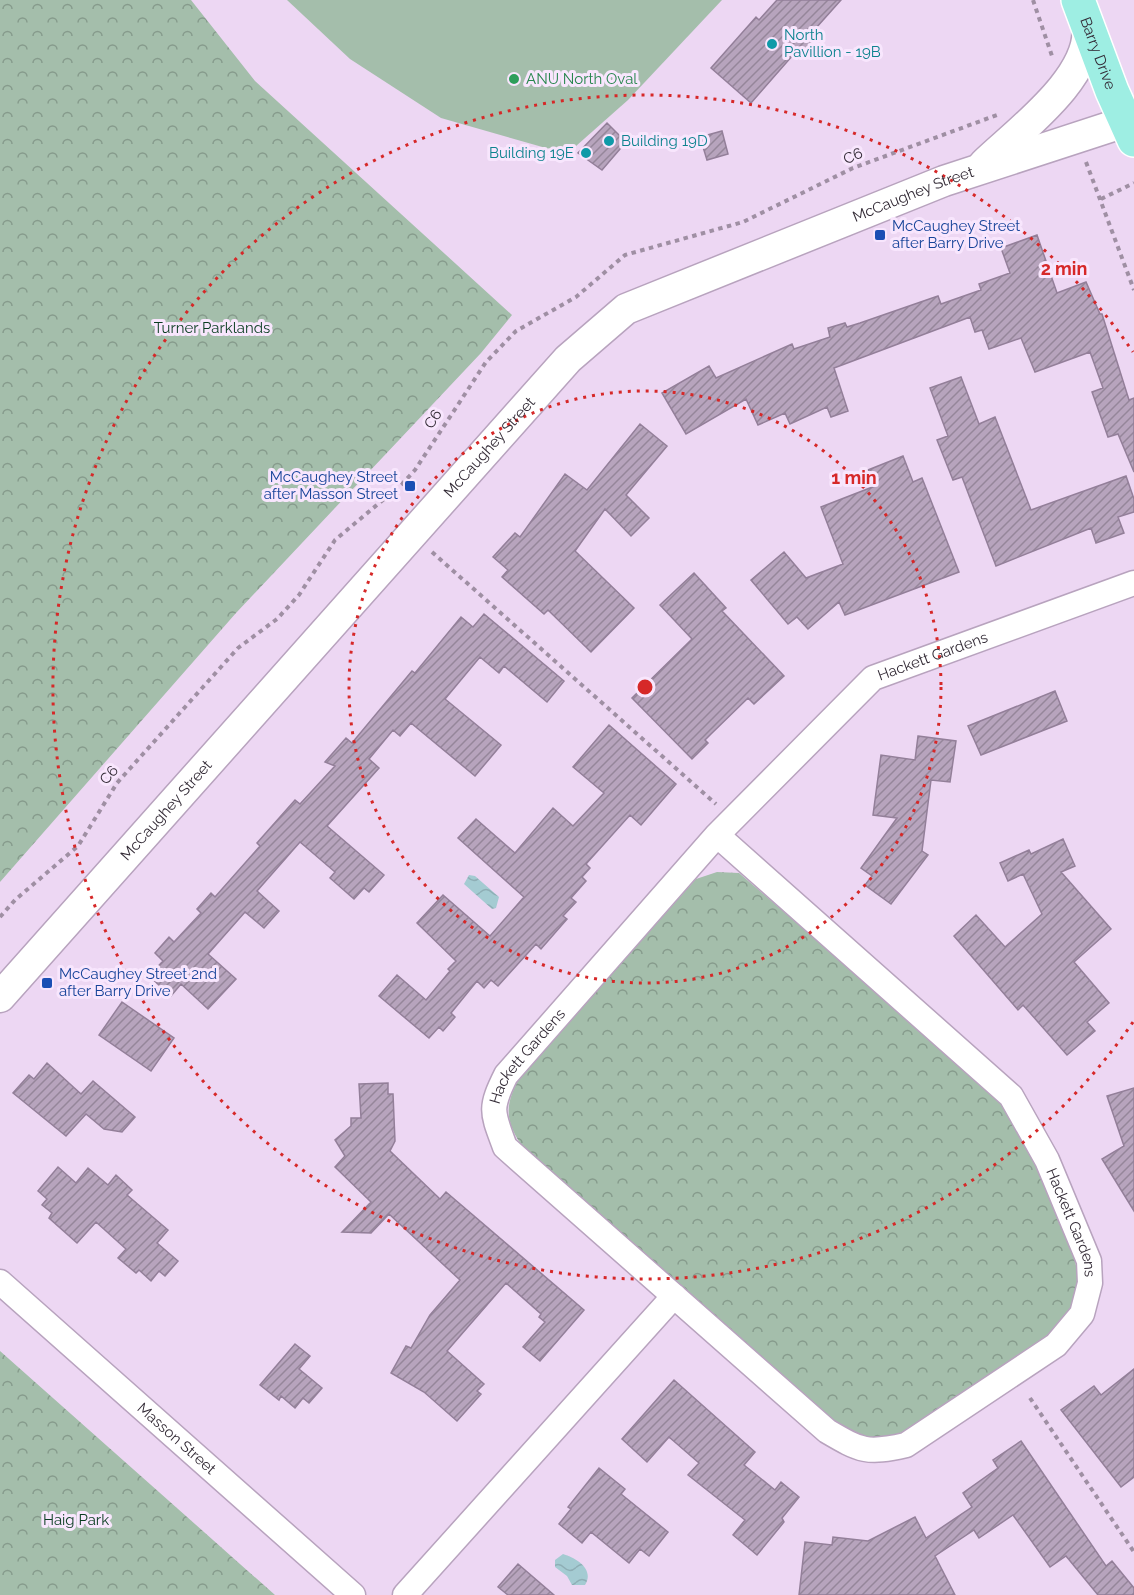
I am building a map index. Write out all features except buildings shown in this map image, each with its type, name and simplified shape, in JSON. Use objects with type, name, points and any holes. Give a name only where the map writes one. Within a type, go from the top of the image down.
[{"type":"main road","name":"Barry Drive","points":[[1082,12],[1131,127]]},
{"type":"street","points":[[979,168],[1068,82],[1086,45],[1082,12]]},
{"type":"street","name":"McCaughey Street","points":[[0,997],[568,358],[626,309],[979,168],[1131,127]]},
{"type":"street","name":"Hackett Gardens","points":[[717,835],[1011,1096],[1047,1160],[1089,1261],[1090,1283],[1082,1314],[1056,1345],[906,1445],[879,1452],[858,1449],[827,1431],[505,1147],[495,1121],[494,1101],[506,1075],[717,835],[873,678],[1134,583]]},
{"type":"street","name":"Masson Street","points":[[0,1282],[353,1595]]},
{"type":"street","points":[[405,1595],[674,1296]]},
{"type":"path","points":[[1033,0],[1052,63]]},
{"type":"path","name":"C6","points":[[0,917],[15,900],[78,846],[117,783],[238,648],[277,619],[292,603],[335,540],[402,484],[486,362],[516,331],[576,297],[625,255],[742,222],[853,168],[1000,113]]},
{"type":"path","points":[[1086,162],[1134,290]]},
{"type":"path","points":[[1101,199],[1134,183]]},
{"type":"path","points":[[432,551],[706,796]]},
{"type":"path","points":[[1030,1398],[1134,1552]]},
{"type":"green space","name":"Turner Parklands","points":[[0,0],[191,0],[255,81],[512,315],[481,353],[236,613],[0,882]]},
{"type":"green space","name":"ANU North Oval","points":[[287,0],[722,0],[628,100],[567,154],[441,118],[350,59]]},
{"type":"green space","points":[[717,872],[739,873],[996,1095],[1018,1125],[1073,1251],[1080,1285],[1078,1300],[1057,1329],[907,1430],[895,1435],[876,1440],[869,1439],[831,1425],[526,1151],[513,1130],[509,1111],[510,1101],[525,1069],[696,879]]},
{"type":"green space","name":"Haig Park","points":[[0,1351],[275,1595],[0,1595]]},
{"type":"water","points":[[469,875],[475,876],[499,897],[496,908],[492,909],[464,884]]},
{"type":"water","points":[[563,1554],[578,1561],[586,1569],[588,1574],[585,1585],[572,1585],[567,1576],[555,1567],[555,1560]]},
{"type":"place","name":"North Pavillion - 19B","points":[[772,44]]},
{"type":"place","name":"ANU North Oval","points":[[514,79]]},
{"type":"place","name":"Building 19D","points":[[609,141]]},
{"type":"place","name":"Building 19E","points":[[586,153]]},
{"type":"place","name":"McCaughey Street after Barry Drive","points":[[880,235]]},
{"type":"place","name":"McCaughey Street after Masson Street","points":[[410,486]]},
{"type":"place","name":"McCaughey Street 2nd after Barry Drive","points":[[47,983]]}]
